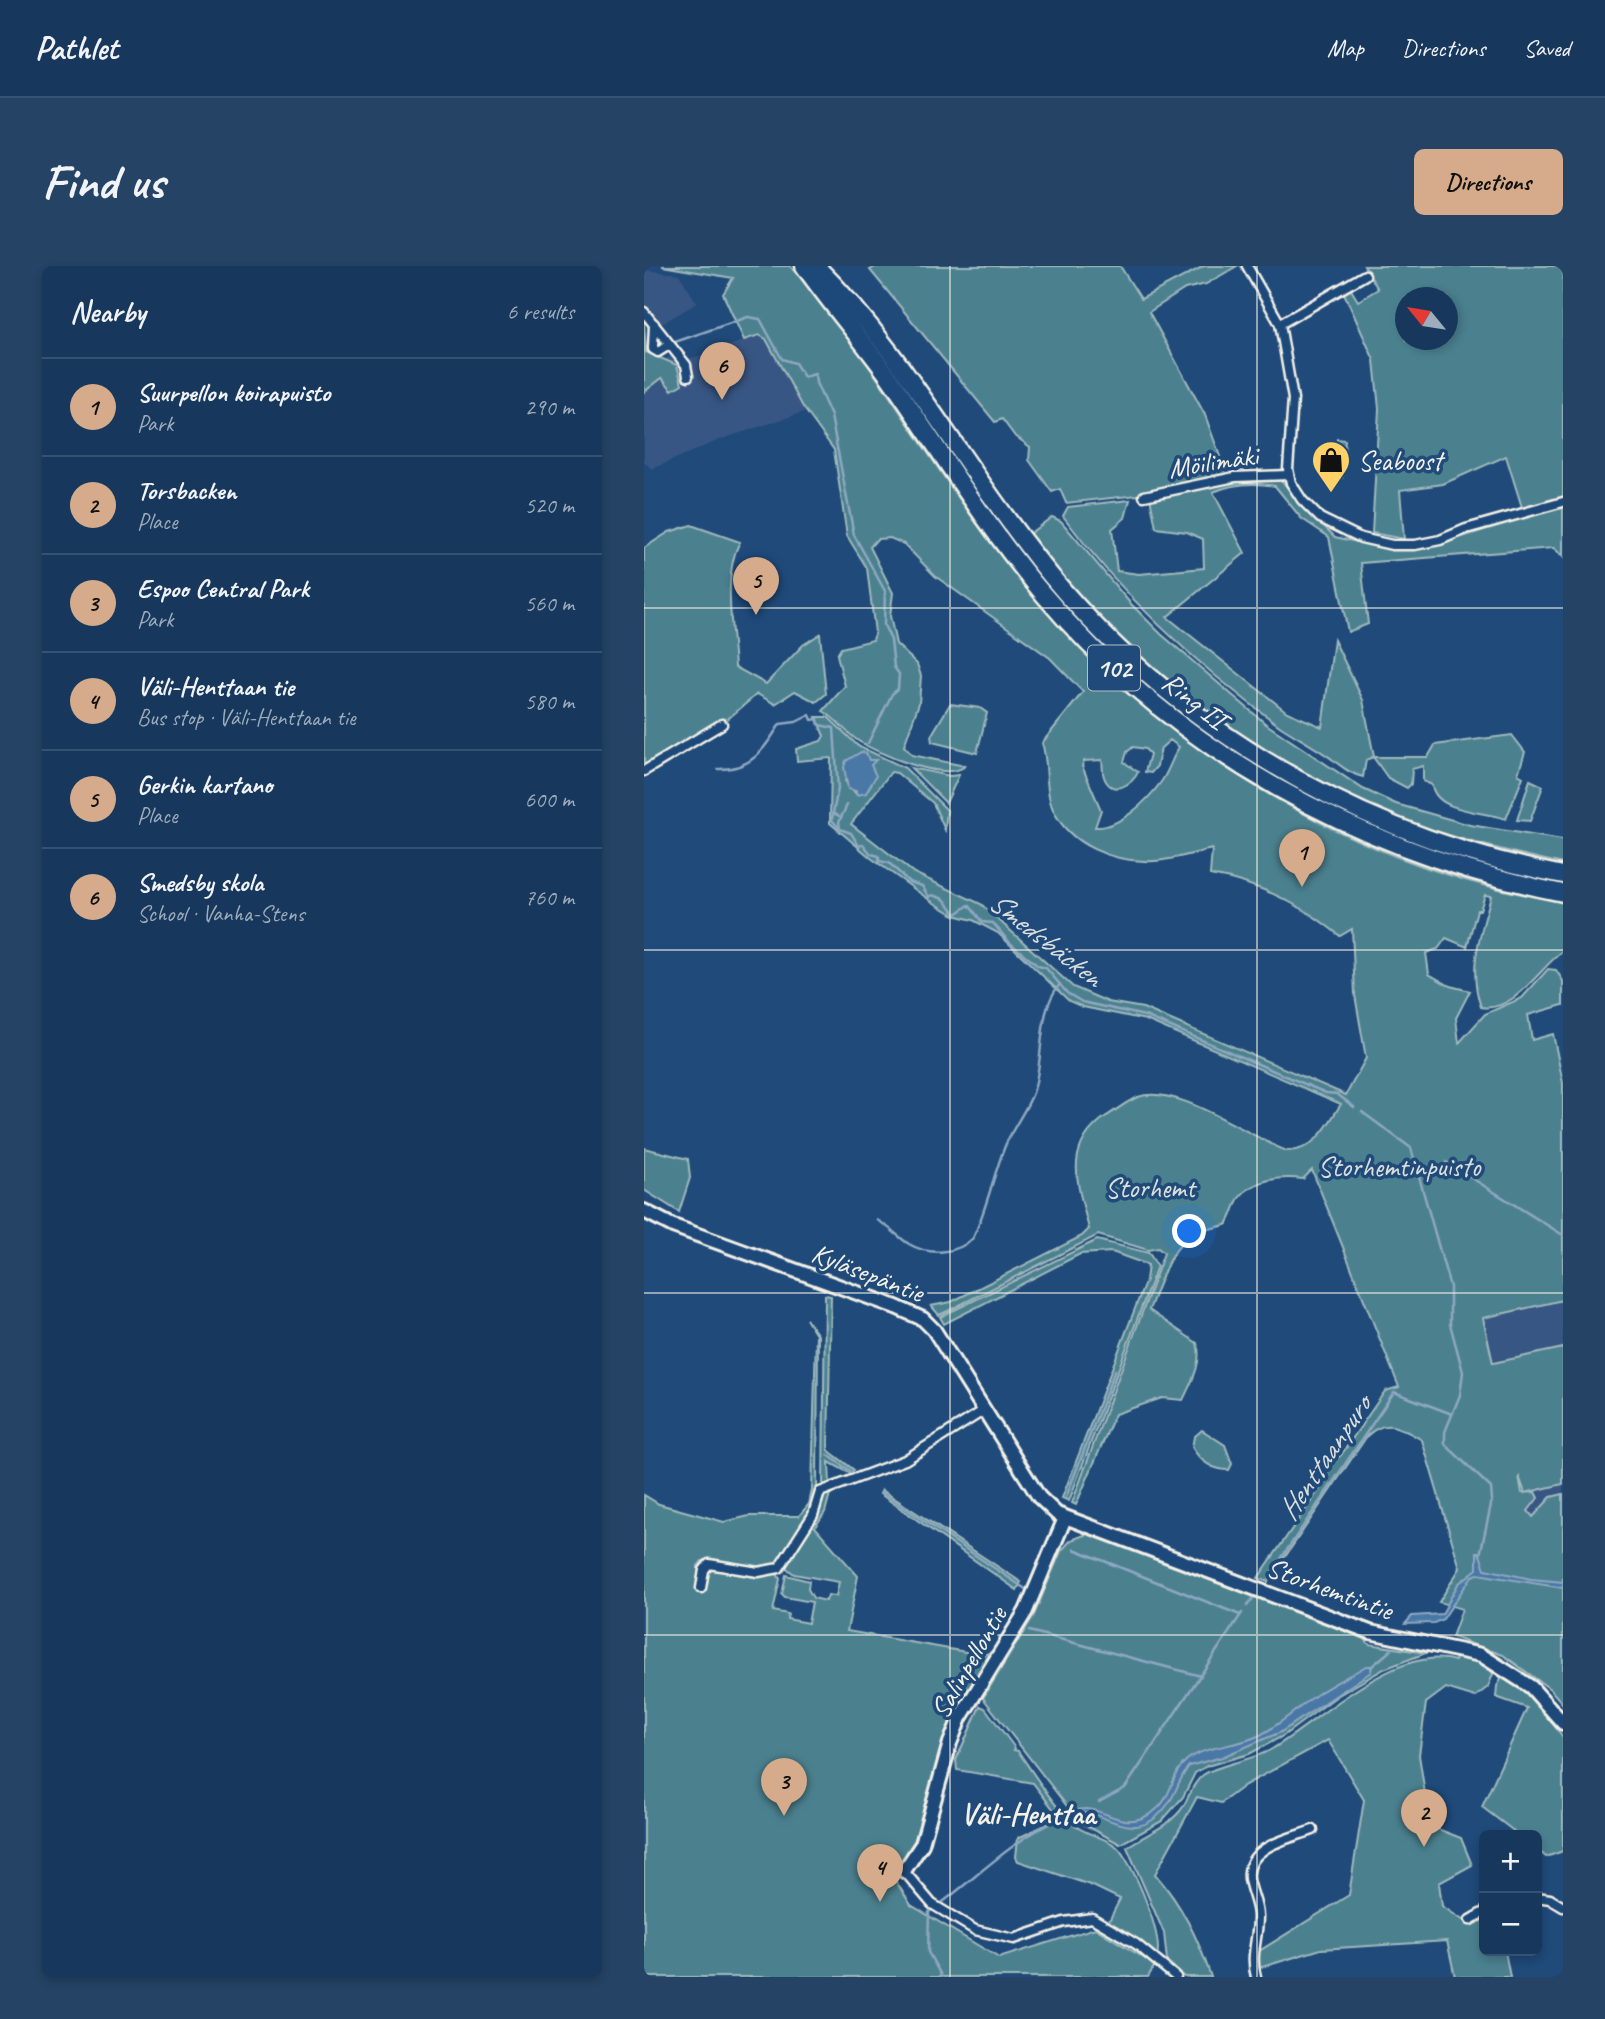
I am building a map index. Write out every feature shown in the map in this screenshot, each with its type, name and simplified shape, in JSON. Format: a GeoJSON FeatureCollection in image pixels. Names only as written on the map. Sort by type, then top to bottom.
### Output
{"type":"FeatureCollection","features":[{"type":"Feature","properties":{"kind":"highway","name":"Ring II"},"geometry":{"type":"LineString","coordinates":[[804,266],[866,345],[974,503],[1045,597],[1099,654],[1176,721],[1257,777],[1359,830],[1478,874],[1563,893]]}},
{"type":"Feature","properties":{"kind":"highway","name":"Ring II"},"geometry":{"type":"LineString","coordinates":[[816,266],[906,371],[990,496],[1067,595],[1112,641],[1187,707],[1274,766],[1367,814],[1461,850],[1563,875]]}},
{"type":"Feature","properties":{"kind":"highway"},"geometry":{"type":"LineString","coordinates":[[830,266],[882,334],[906,371]]}},
{"type":"Feature","properties":{"kind":"main road","name":"Kyläsepäntie"},"geometry":{"type":"LineString","coordinates":[[644,1211],[673,1226],[923,1319],[934,1330],[1040,1496],[1053,1511],[1065,1518]]}},
{"type":"Feature","properties":{"kind":"main road","name":"Storhemtintie"},"geometry":{"type":"LineString","coordinates":[[1065,1518],[1172,1559],[1201,1566],[1370,1632],[1481,1655],[1531,1686],[1563,1723]]}},
{"type":"Feature","properties":{"kind":"main road","name":"Salinpellontie"},"geometry":{"type":"LineString","coordinates":[[904,1871],[922,1844],[954,1731],[1026,1611],[1065,1518]]}},
{"type":"Feature","properties":{"kind":"street"},"geometry":{"type":"LineString","coordinates":[[1247,266],[1280,324],[1294,408],[1288,475],[1302,500],[1330,525],[1361,538],[1392,545],[1427,544],[1563,502]]}},
{"type":"Feature","properties":{"kind":"street"},"geometry":{"type":"LineString","coordinates":[[1280,324],[1365,275]]}},
{"type":"Feature","properties":{"kind":"street"},"geometry":{"type":"LineString","coordinates":[[644,312],[685,365],[688,376]]}},
{"type":"Feature","properties":{"kind":"street"},"geometry":{"type":"LineString","coordinates":[[654,324],[653,349],[658,352],[669,345]]}},
{"type":"Feature","properties":{"kind":"street","name":"Möilimäki"},"geometry":{"type":"LineString","coordinates":[[1144,496],[1235,477],[1288,475]]}},
{"type":"Feature","properties":{"kind":"street"},"geometry":{"type":"LineString","coordinates":[[644,771],[722,724]]}},
{"type":"Feature","properties":{"kind":"street"},"geometry":{"type":"LineString","coordinates":[[701,1588],[704,1570],[709,1564],[758,1572],[779,1568],[813,1515],[820,1492],[905,1460],[986,1409]]}},
{"type":"Feature","properties":{"kind":"street"},"geometry":{"type":"LineString","coordinates":[[1256,1977],[1252,1951],[1258,1917],[1249,1875],[1250,1863],[1262,1850],[1313,1830]]}},
{"type":"Feature","properties":{"kind":"street"},"geometry":{"type":"LineString","coordinates":[[904,1871],[932,1904],[975,1930],[1014,1938],[1064,1922],[1092,1918],[1136,1944],[1176,1977]]}},
{"type":"Feature","properties":{"kind":"street"},"geometry":{"type":"LineString","coordinates":[[1542,1898],[1563,1907]]}},
{"type":"Feature","properties":{"kind":"street"},"geometry":{"type":"LineString","coordinates":[[1470,1920],[1479,1915]]}},
{"type":"Feature","properties":{"kind":"shaded area"},"geometry":{"type":"Polygon","coordinates":[[[644,270],[679,274],[697,303],[660,325],[644,304],[644,270]]]}},
{"type":"Feature","properties":{"kind":"shaded area"},"geometry":{"type":"Polygon","coordinates":[[[759,335],[766,339],[807,411],[719,440],[652,469],[644,462],[644,392],[677,365],[665,359],[679,352],[690,358],[701,356],[759,335]]]}},
{"type":"Feature","properties":{"kind":"shaded area"},"geometry":{"type":"Polygon","coordinates":[[[861,752],[866,753],[869,760],[876,760],[871,765],[876,776],[866,793],[857,795],[856,791],[848,789],[844,767],[846,761],[861,752]]]}},
{"type":"Feature","properties":{"kind":"shaded area"},"geometry":{"type":"Polygon","coordinates":[[[1563,1300],[1563,1541],[1537,1522],[1528,1511],[1483,1318],[1563,1300]]]}},
{"type":"Feature","properties":{"kind":"shaded area"},"geometry":{"type":"Polygon","coordinates":[[[1477,1552],[1485,1569],[1531,1579],[1563,1582],[1563,1588],[1478,1574],[1472,1576],[1443,1619],[1434,1623],[1405,1624],[1412,1616],[1442,1614],[1458,1584],[1477,1569],[1477,1552]]]}},
{"type":"Feature","properties":{"kind":"shaded area"},"geometry":{"type":"Polygon","coordinates":[[[1366,1666],[1372,1666],[1371,1672],[1281,1732],[1222,1757],[1189,1766],[1168,1804],[1160,1814],[1143,1825],[1126,1825],[1075,1811],[1092,1810],[1124,1820],[1142,1818],[1161,1805],[1176,1774],[1187,1760],[1203,1751],[1258,1736],[1319,1693],[1366,1666]]]}},
{"type":"Feature","properties":{"kind":"green space"},"geometry":{"type":"Polygon","coordinates":[[[662,266],[790,266],[847,336],[1001,556],[1055,620],[1115,680],[1180,734],[1249,782],[1323,824],[1400,858],[1480,884],[1563,902],[1563,951],[1526,988],[1505,1003],[1481,1007],[1475,978],[1477,951],[1491,896],[1485,895],[1480,910],[1477,910],[1467,947],[1446,938],[1438,949],[1426,953],[1429,974],[1450,986],[1470,991],[1456,1018],[1459,1043],[1485,1014],[1522,998],[1548,969],[1556,970],[1563,981],[1563,1005],[1528,1015],[1532,1040],[1553,1034],[1563,1083],[1563,1300],[1483,1318],[1493,1363],[1563,1348],[1563,1484],[1526,1493],[1535,1492],[1538,1498],[1528,1511],[1533,1517],[1551,1497],[1563,1494],[1563,1704],[1550,1689],[1503,1655],[1452,1637],[1462,1609],[1439,1602],[1460,1568],[1422,1440],[1400,1428],[1381,1427],[1367,1436],[1268,1582],[1258,1578],[1323,1484],[1328,1466],[1341,1455],[1385,1391],[1399,1387],[1312,1170],[1303,1179],[1268,1180],[1252,1187],[1239,1198],[1227,1224],[1195,1233],[1178,1247],[1166,1267],[1149,1310],[1197,1343],[1198,1358],[1193,1380],[1183,1400],[1162,1398],[1115,1414],[1076,1505],[1072,1503],[1164,1253],[1158,1248],[1148,1250],[1098,1235],[939,1315],[931,1306],[951,1302],[1082,1236],[1089,1229],[1078,1182],[1078,1154],[1092,1129],[1105,1117],[1138,1097],[1154,1095],[1192,1104],[1287,1151],[1297,1150],[1313,1142],[1341,1104],[1146,1020],[1083,1007],[1069,1001],[998,933],[973,920],[954,915],[871,858],[830,823],[831,758],[797,761],[796,749],[821,741],[824,736],[816,717],[828,717],[858,746],[905,768],[947,810],[945,830],[933,803],[897,773],[891,772],[851,824],[914,873],[981,904],[1073,987],[1108,1002],[1143,1008],[1346,1095],[1366,1058],[1355,995],[1352,929],[1340,936],[1310,914],[1263,889],[1210,875],[1212,849],[1169,859],[1139,861],[1094,849],[1069,832],[1052,807],[1042,743],[1083,692],[1050,658],[935,576],[904,544],[890,538],[877,539],[870,547],[893,593],[890,616],[896,644],[917,664],[921,676],[919,703],[904,746],[912,755],[965,766],[956,770],[927,769],[879,752],[857,740],[823,711],[845,686],[837,655],[841,648],[873,640],[875,633],[867,568],[847,536],[834,450],[803,407],[766,339],[759,335],[744,340],[723,294],[733,278],[662,266]],[[1170,740],[1161,748],[1157,766],[1151,773],[1145,772],[1150,754],[1145,749],[1133,747],[1127,752],[1124,762],[1138,772],[1132,781],[1122,787],[1117,788],[1107,783],[1103,775],[1102,760],[1084,761],[1082,766],[1101,810],[1095,827],[1123,818],[1141,805],[1155,789],[1164,778],[1179,747],[1170,740]],[[861,752],[852,759],[845,781],[857,795],[871,772],[869,760],[861,752]]]}},
{"type":"Feature","properties":{"kind":"green space"},"geometry":{"type":"Polygon","coordinates":[[[877,266],[1120,266],[1141,299],[1204,266],[1237,266],[1206,284],[1185,289],[1149,312],[1205,415],[1227,476],[1138,495],[1066,503],[1060,489],[1052,492],[1029,460],[1030,447],[1014,435],[1002,419],[995,422],[870,270],[877,266]]]}},
{"type":"Feature","properties":{"kind":"green space"},"geometry":{"type":"Polygon","coordinates":[[[1364,266],[1563,266],[1563,557],[1554,548],[1361,563],[1368,624],[1348,632],[1329,537],[1301,518],[1275,486],[1236,485],[1213,492],[1245,553],[1167,617],[1287,712],[1322,727],[1334,640],[1363,700],[1374,757],[1428,757],[1435,745],[1512,735],[1525,752],[1518,774],[1523,777],[1506,819],[1463,810],[1442,801],[1435,794],[1432,785],[1423,781],[1423,766],[1412,769],[1411,784],[1407,788],[1388,778],[1373,757],[1366,760],[1363,777],[1346,770],[1281,727],[1221,681],[1164,630],[1111,575],[1063,516],[1068,507],[1130,500],[1125,518],[1112,529],[1117,571],[1139,574],[1204,568],[1203,539],[1187,532],[1156,528],[1150,497],[1239,479],[1282,481],[1335,537],[1380,547],[1406,549],[1440,544],[1525,517],[1506,456],[1443,484],[1400,490],[1404,539],[1372,533],[1379,409],[1374,360],[1344,293],[1350,288],[1358,301],[1378,289],[1364,266]]]}},
{"type":"Feature","properties":{"kind":"green space"},"geometry":{"type":"Polygon","coordinates":[[[644,322],[646,352],[677,365],[682,384],[672,390],[662,378],[644,392],[644,322]]]}},
{"type":"Feature","properties":{"kind":"green space"},"geometry":{"type":"Polygon","coordinates":[[[912,393],[991,509],[1055,592],[1127,667],[1181,713],[1238,753],[1299,789],[1363,821],[1428,847],[1495,867],[1563,882],[1563,886],[1487,867],[1413,843],[1341,813],[1273,777],[1209,736],[1147,688],[1090,636],[1037,577],[971,487],[909,394],[912,393]]]}},
{"type":"Feature","properties":{"kind":"green space"},"geometry":{"type":"Polygon","coordinates":[[[1337,439],[1345,440],[1342,478],[1333,477],[1337,439]]]}},
{"type":"Feature","properties":{"kind":"green space"},"geometry":{"type":"Polygon","coordinates":[[[1052,517],[1061,521],[1130,603],[1161,634],[1266,724],[1363,789],[1396,804],[1470,825],[1563,840],[1563,864],[1451,836],[1368,806],[1323,785],[1237,734],[1158,672],[1072,587],[1029,534],[1052,517]]]}},
{"type":"Feature","properties":{"kind":"green space"},"geometry":{"type":"Polygon","coordinates":[[[691,525],[740,542],[731,570],[730,586],[735,667],[766,684],[803,645],[820,634],[826,694],[816,702],[795,691],[775,704],[757,694],[722,724],[644,771],[644,548],[669,532],[691,525]]]}},
{"type":"Feature","properties":{"kind":"green space"},"geometry":{"type":"Polygon","coordinates":[[[950,704],[980,708],[987,713],[977,753],[932,742],[931,736],[950,704]]]}},
{"type":"Feature","properties":{"kind":"green space"},"geometry":{"type":"Polygon","coordinates":[[[911,768],[950,776],[959,775],[946,803],[911,768]]]}},
{"type":"Feature","properties":{"kind":"green space"},"geometry":{"type":"Polygon","coordinates":[[[1530,780],[1543,786],[1530,821],[1517,820],[1530,780]]]}},
{"type":"Feature","properties":{"kind":"green space"},"geometry":{"type":"Polygon","coordinates":[[[644,1148],[688,1159],[690,1178],[679,1212],[644,1190],[644,1148]]]}},
{"type":"Feature","properties":{"kind":"green space"},"geometry":{"type":"Polygon","coordinates":[[[1097,1240],[1149,1253],[1157,1266],[1069,1501],[1062,1498],[1146,1280],[1148,1265],[1112,1252],[1080,1254],[944,1324],[940,1317],[1097,1240]]]}},
{"type":"Feature","properties":{"kind":"green space"},"geometry":{"type":"Polygon","coordinates":[[[825,1295],[831,1296],[828,1450],[854,1470],[851,1474],[829,1462],[830,1485],[823,1488],[825,1295]]]}},
{"type":"Feature","properties":{"kind":"green space"},"geometry":{"type":"Polygon","coordinates":[[[806,1319],[818,1335],[817,1490],[814,1507],[778,1563],[758,1569],[702,1561],[698,1566],[699,1592],[703,1586],[705,1569],[718,1565],[777,1574],[780,1579],[773,1611],[788,1614],[787,1619],[808,1623],[812,1602],[785,1597],[782,1594],[786,1575],[809,1581],[808,1589],[813,1598],[826,1601],[828,1595],[836,1596],[839,1582],[794,1574],[784,1566],[822,1493],[831,1490],[825,1512],[815,1527],[858,1576],[847,1631],[983,1655],[991,1652],[964,1702],[927,1799],[920,1832],[904,1857],[888,1869],[911,1905],[999,1958],[1095,1928],[1155,1965],[1148,1977],[644,1977],[644,1495],[659,1504],[724,1522],[749,1516],[799,1516],[809,1504],[812,1490],[816,1335],[806,1319]]]}},
{"type":"Feature","properties":{"kind":"green space"},"geometry":{"type":"Polygon","coordinates":[[[1202,1430],[1225,1445],[1232,1464],[1229,1470],[1212,1466],[1195,1452],[1192,1447],[1194,1437],[1202,1430]]]}},
{"type":"Feature","properties":{"kind":"green space"},"geometry":{"type":"Polygon","coordinates":[[[882,1490],[1021,1582],[1017,1590],[880,1494],[882,1490]]]}},
{"type":"Feature","properties":{"kind":"green space"},"geometry":{"type":"Polygon","coordinates":[[[1087,1534],[1098,1535],[1362,1635],[1369,1644],[1426,1653],[1384,1669],[1337,1696],[1283,1736],[1249,1754],[1207,1766],[1195,1773],[1183,1797],[1162,1821],[1120,1844],[1078,1821],[1074,1810],[1070,1810],[983,1698],[1034,1615],[1061,1551],[1071,1540],[1087,1534]]]}},
{"type":"Feature","properties":{"kind":"green space"},"geometry":{"type":"Polygon","coordinates":[[[1458,1652],[1487,1663],[1493,1674],[1488,1687],[1475,1697],[1446,1688],[1426,1703],[1419,1755],[1430,1826],[1461,1838],[1472,1865],[1439,1883],[1442,1906],[1470,1925],[1479,1922],[1479,1956],[1506,1956],[1510,1977],[1455,1977],[1447,1941],[1321,1949],[1259,1968],[1256,1953],[1349,1895],[1364,1800],[1328,1740],[1245,1785],[1221,1803],[1197,1797],[1155,1874],[1188,1922],[1211,1977],[1184,1977],[1167,1961],[1164,1933],[1127,1847],[1174,1817],[1183,1807],[1196,1783],[1209,1771],[1272,1749],[1359,1688],[1408,1663],[1432,1659],[1455,1661],[1458,1652]]]}},
{"type":"Feature","properties":{"kind":"green space"},"geometry":{"type":"Polygon","coordinates":[[[1503,1676],[1509,1676],[1524,1687],[1563,1737],[1563,1851],[1546,1857],[1542,1853],[1542,1830],[1512,1830],[1482,1807],[1527,1708],[1496,1697],[1497,1686],[1503,1676]]]}},
{"type":"Feature","properties":{"kind":"green space"},"geometry":{"type":"Polygon","coordinates":[[[980,1706],[985,1708],[1067,1819],[1116,1846],[1123,1854],[1138,1882],[1151,1916],[1156,1932],[1157,1956],[1108,1923],[1120,1899],[1093,1886],[1018,1861],[1018,1838],[1060,1818],[1033,1783],[957,1770],[956,1760],[980,1706]]]}},
{"type":"Feature","properties":{"kind":"waterway","name":"Smedsbäcken"},"geometry":{"type":"LineString","coordinates":[[675,342],[748,317],[760,319],[782,359],[795,363],[804,377],[815,374],[816,383],[831,416],[854,535],[885,591],[884,625],[891,640],[894,667],[899,674],[898,689],[892,694],[868,743]]}},
{"type":"Feature","properties":{"kind":"waterway"},"geometry":{"type":"LineString","coordinates":[[718,769],[748,762],[762,750],[780,724],[796,722],[810,715],[812,720],[818,719],[819,725],[834,728],[838,789],[833,813],[841,817]]}},
{"type":"Feature","properties":{"kind":"waterway","name":"Smedsbäcken"},"geometry":{"type":"LineString","coordinates":[[847,805],[839,822],[840,829],[851,833],[859,846],[863,844],[871,854],[879,856],[879,861],[889,863],[909,882],[922,886],[929,897],[932,895],[944,899],[956,914],[969,905],[982,922],[993,923],[1010,943],[1038,966],[1046,968],[1067,993],[1082,1002],[1145,1016],[1326,1093],[1337,1094],[1354,1107]]}},
{"type":"Feature","properties":{"kind":"waterway"},"geometry":{"type":"LineString","coordinates":[[833,813],[832,820],[839,828]]}},
{"type":"Feature","properties":{"kind":"waterway"},"geometry":{"type":"LineString","coordinates":[[877,1220],[909,1244],[934,1252],[951,1250],[973,1238],[1005,1146],[1033,1093],[1047,1008],[1060,984]]}},
{"type":"Feature","properties":{"kind":"waterway","name":"Smedsbäcken"},"geometry":{"type":"LineString","coordinates":[[1362,1112],[1411,1148],[1450,1287],[1450,1324],[1463,1372],[1460,1395],[1445,1432],[1445,1444],[1491,1488],[1492,1500],[1480,1555]]}},
{"type":"Feature","properties":{"kind":"waterway"},"geometry":{"type":"LineString","coordinates":[[1446,1162],[1563,1235]]}},
{"type":"Feature","properties":{"kind":"waterway"},"geometry":{"type":"LineString","coordinates":[[1066,1497],[1115,1370]]}},
{"type":"Feature","properties":{"kind":"waterway","name":"Henttaanpuro"},"geometry":{"type":"LineString","coordinates":[[1272,1572],[1394,1392],[1452,1414]]}},
{"type":"Feature","properties":{"kind":"waterway"},"geometry":{"type":"LineString","coordinates":[[828,1455],[853,1473]]}},
{"type":"Feature","properties":{"kind":"waterway"},"geometry":{"type":"LineString","coordinates":[[881,1492],[1027,1590],[1047,1546]]}},
{"type":"Feature","properties":{"kind":"waterway"},"geometry":{"type":"LineString","coordinates":[[1074,1549],[1240,1615]]}},
{"type":"Feature","properties":{"kind":"waterway","name":"Henttaanpuro"},"geometry":{"type":"LineString","coordinates":[[1247,1606],[1254,1597]]}},
{"type":"Feature","properties":{"kind":"waterway","name":"Henttaanpuro"},"geometry":{"type":"LineString","coordinates":[[1099,1802],[1125,1788],[1242,1613]]}},
{"type":"Feature","properties":{"kind":"waterway"},"geometry":{"type":"LineString","coordinates":[[1029,1631],[1201,1676]]}},
{"type":"Feature","properties":{"kind":"waterway"},"geometry":{"type":"LineString","coordinates":[[1371,1667],[1391,1650]]}},
{"type":"Feature","properties":{"kind":"waterway","name":"Henttaanpuro"},"geometry":{"type":"LineString","coordinates":[[942,1977],[928,1952],[929,1912],[1037,1830],[1077,1812]]}},
{"type":"Feature","properties":{"kind":"place","name":"Smedsby skola"},"geometry":{"type":"Point","coordinates":[722,400]}},
{"type":"Feature","properties":{"kind":"place","name":"Seaboost"},"geometry":{"type":"Point","coordinates":[1331,494]}},
{"type":"Feature","properties":{"kind":"place","name":"Gerkin kartano"},"geometry":{"type":"Point","coordinates":[756,615]}},
{"type":"Feature","properties":{"kind":"place","name":"Suurpellon koirapuisto"},"geometry":{"type":"Point","coordinates":[1302,887]}},
{"type":"Feature","properties":{"kind":"place","name":"Espoo Central Park"},"geometry":{"type":"Point","coordinates":[784,1816]}},
{"type":"Feature","properties":{"kind":"place","name":"Torsbacken"},"geometry":{"type":"Point","coordinates":[1424,1847]}},
{"type":"Feature","properties":{"kind":"place","name":"Väli-Henttaan tie"},"geometry":{"type":"Point","coordinates":[880,1902]}},
{"type":"Feature","properties":{"kind":"district","name":"Väli-Henttaa"},"geometry":{"type":"Point","coordinates":[1028,1814]}},
{"type":"Feature","properties":{"kind":"park label","name":"Storhemtinpuisto"},"geometry":{"type":"Point","coordinates":[1399,1166]}},
{"type":"Feature","properties":{"kind":"park label","name":"Storhemt"},"geometry":{"type":"Point","coordinates":[1150,1187]}}]}
